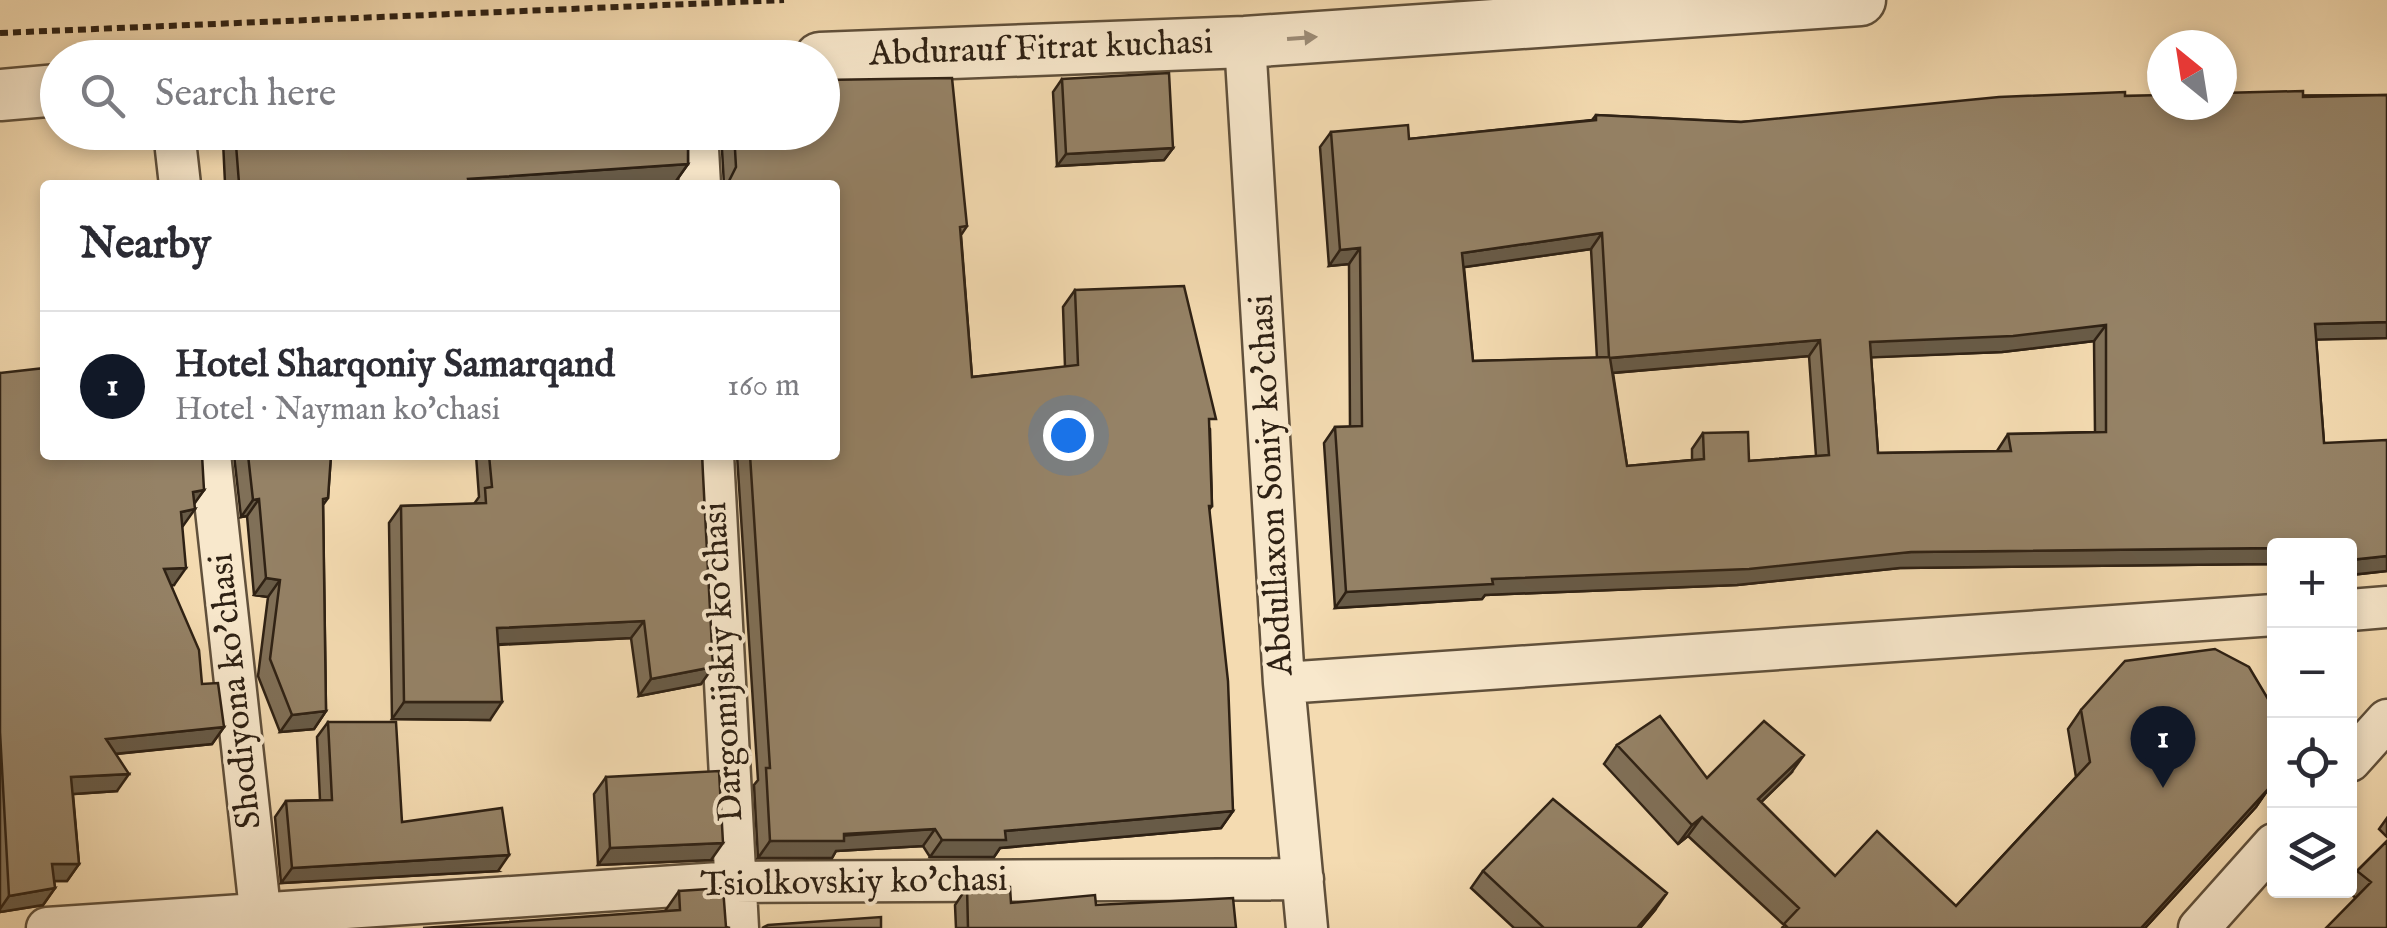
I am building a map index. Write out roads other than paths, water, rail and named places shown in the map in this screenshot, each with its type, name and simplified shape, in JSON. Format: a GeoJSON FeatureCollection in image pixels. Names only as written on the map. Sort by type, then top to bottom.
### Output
{"type":"FeatureCollection","features":[{"type":"Feature","properties":{"kind":"street","name":"Abdurauf Fitrat kuchasi"},"geometry":{"type":"LineString","coordinates":[[840,57],[1245,42],[1860,0]]}},
{"type":"Feature","properties":{"kind":"street","name":"Abdullaxon Soniy ko'chasi"},"geometry":{"type":"LineString","coordinates":[[1245,42],[1284,684],[1306,928]]}},
{"type":"Feature","properties":{"kind":"street"},"geometry":{"type":"LineString","coordinates":[[0,95],[40,92]]}},
{"type":"Feature","properties":{"kind":"street"},"geometry":{"type":"LineString","coordinates":[[176,150],[179,180]]}},
{"type":"Feature","properties":{"kind":"street"},"geometry":{"type":"LineString","coordinates":[[698,150],[700,180]]}},
{"type":"Feature","properties":{"kind":"street","name":"Shodiyona ko'chasi"},"geometry":{"type":"LineString","coordinates":[[211,460],[261,921]]}},
{"type":"Feature","properties":{"kind":"street","name":"Dargomijskiy ko'chasi"},"geometry":{"type":"LineString","coordinates":[[713,460],[738,928]]}},
{"type":"Feature","properties":{"kind":"street"},"geometry":{"type":"LineString","coordinates":[[2357,609],[2387,607]]}},
{"type":"Feature","properties":{"kind":"street"},"geometry":{"type":"LineString","coordinates":[[1284,684],[2267,615]]}},
{"type":"Feature","properties":{"kind":"street"},"geometry":{"type":"LineString","coordinates":[[2357,753],[2387,720]]}},
{"type":"Feature","properties":{"kind":"street"},"geometry":{"type":"LineString","coordinates":[[2198,928],[2267,852]]}},
{"type":"Feature","properties":{"kind":"street","name":"Tsiolkovskiy ko'chasi"},"geometry":{"type":"LineString","coordinates":[[47,928],[261,921],[734,882],[1303,879]]}},
{"type":"Feature","properties":{"kind":"place","name":"Hotel Sharqoniy Samarqand"},"geometry":{"type":"Point","coordinates":[2163,788]}}]}
